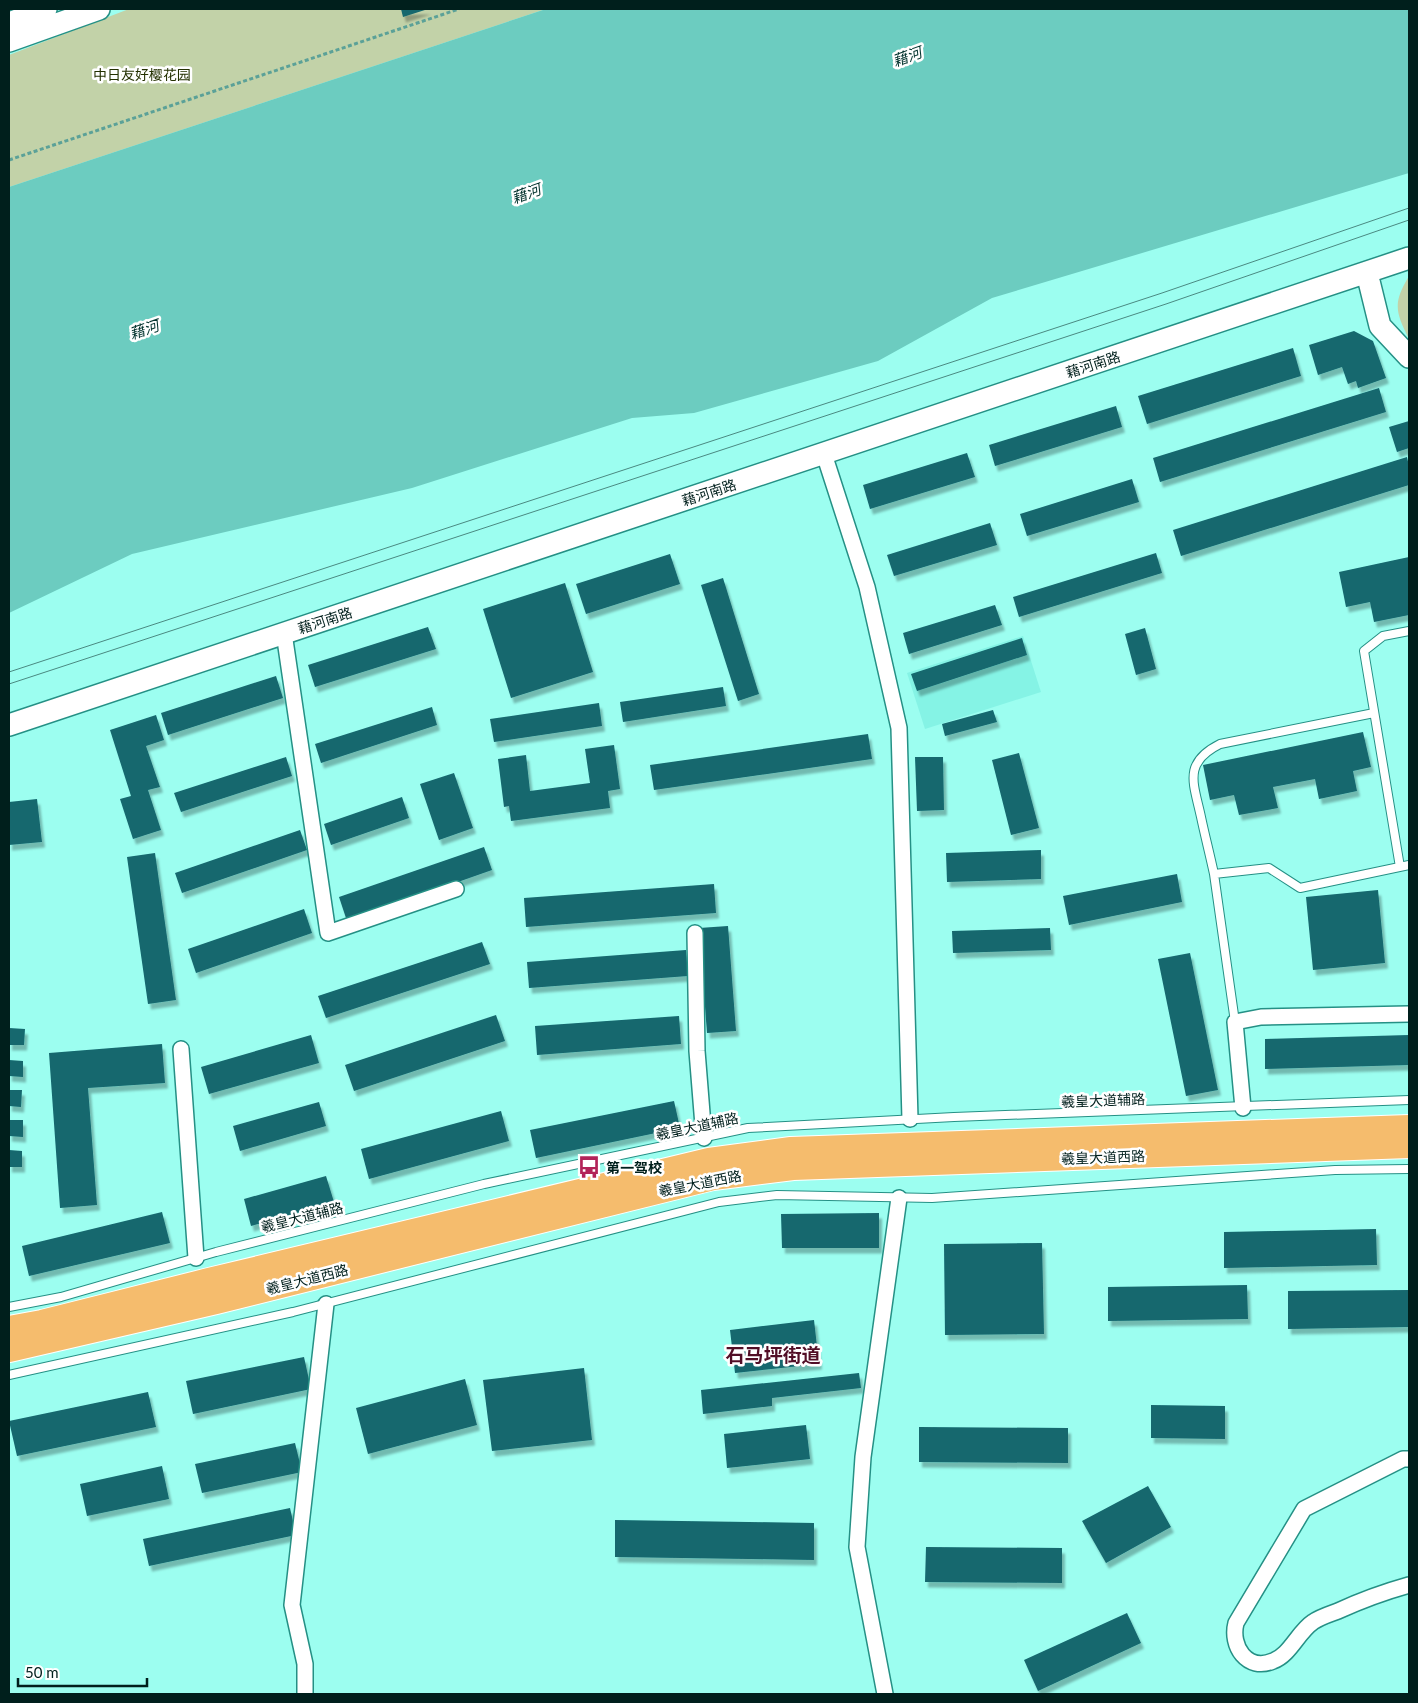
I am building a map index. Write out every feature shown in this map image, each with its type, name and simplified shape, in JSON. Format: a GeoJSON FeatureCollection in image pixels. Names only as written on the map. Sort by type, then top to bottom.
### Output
{"type":"FeatureCollection","features":[{"type":"Feature","properties":{"kind":"main road"},"geometry":{"type":"LineString","coordinates":[[9,23],[46,9]]}},
{"type":"Feature","properties":{"kind":"main road"},"geometry":{"type":"LineString","coordinates":[[9,41],[99,9]]}},
{"type":"Feature","properties":{"kind":"main road","name":"藉河南路"},"geometry":{"type":"LineString","coordinates":[[9,725],[1409,258]]}},
{"type":"Feature","properties":{"kind":"main road"},"geometry":{"type":"LineString","coordinates":[[1368,273],[1380,326],[1409,357]]}},
{"type":"Feature","properties":{"kind":"main road","name":"羲皇大道西路"},"geometry":{"type":"LineString","coordinates":[[9,1328],[42,1322],[709,1160],[791,1149],[1409,1127]]}},
{"type":"Feature","properties":{"kind":"main road","name":"羲皇大道西路"},"geometry":{"type":"LineString","coordinates":[[9,1350],[216,1302],[713,1178],[793,1168],[1409,1146]]}},
{"type":"Feature","properties":{"kind":"street"},"geometry":{"type":"LineString","coordinates":[[824,454],[867,587],[899,728],[910,1119]]}},
{"type":"Feature","properties":{"kind":"street"},"geometry":{"type":"LineString","coordinates":[[284,633],[328,933],[456,889]]}},
{"type":"Feature","properties":{"kind":"street"},"geometry":{"type":"LineString","coordinates":[[695,934],[697,1051],[704,1138]]}},
{"type":"Feature","properties":{"kind":"street"},"geometry":{"type":"LineString","coordinates":[[1243,1108],[1235,1022],[1261,1017],[1409,1014]]}},
{"type":"Feature","properties":{"kind":"street"},"geometry":{"type":"LineString","coordinates":[[180,1049],[196,1258]]}},
{"type":"Feature","properties":{"kind":"street"},"geometry":{"type":"LineString","coordinates":[[884,1692],[857,1547],[863,1458],[899,1198]]}},
{"type":"Feature","properties":{"kind":"street"},"geometry":{"type":"LineString","coordinates":[[305,1694],[305,1664],[292,1606],[326,1304]]}},
{"type":"Feature","properties":{"kind":"street"},"geometry":{"type":"LineString","coordinates":[[1409,1459],[1403,1459],[1304,1509],[1236,1623],[1234,1642],[1238,1651],[1246,1658],[1264,1664],[1274,1661],[1313,1622],[1379,1593],[1409,1586]]}},
{"type":"Feature","properties":{"kind":"lane"},"geometry":{"type":"LineString","coordinates":[[1400,867],[1364,651],[1383,636],[1409,631]]}},
{"type":"Feature","properties":{"kind":"lane"},"geometry":{"type":"LineString","coordinates":[[1235,1022],[1214,874],[1193,789],[1195,770],[1205,754],[1220,744],[1374,713]]}},
{"type":"Feature","properties":{"kind":"lane"},"geometry":{"type":"LineString","coordinates":[[1214,874],[1269,868],[1300,888],[1409,865]]}},
{"type":"Feature","properties":{"kind":"lane","name":"羲皇大道辅路"},"geometry":{"type":"LineString","coordinates":[[9,1307],[61,1297],[196,1258],[484,1184],[748,1128],[910,1119],[1243,1108],[1409,1100]]}},
{"type":"Feature","properties":{"kind":"lane"},"geometry":{"type":"LineString","coordinates":[[9,1375],[326,1304],[719,1202],[777,1195],[932,1198],[1335,1170],[1409,1169]]}},
{"type":"Feature","properties":{"kind":"path"},"geometry":{"type":"LineString","coordinates":[[9,160],[459,9]]}},
{"type":"Feature","properties":{"kind":"shaded area"},"geometry":{"type":"Polygon","coordinates":[[[1023,636],[1041,692],[925,729],[907,673],[1023,636]]]}},
{"type":"Feature","properties":{"kind":"green space","name":"中日友好樱花园"},"geometry":{"type":"Polygon","coordinates":[[[129,9],[546,9],[9,187],[9,55],[129,9]]]}},
{"type":"Feature","properties":{"kind":"green space"},"geometry":{"type":"Polygon","coordinates":[[[1409,276],[1409,339],[1399,314],[1398,300],[1409,276]]]}},
{"type":"Feature","properties":{"kind":"water","name":"藉河"},"geometry":{"type":"Polygon","coordinates":[[[546,9],[1409,9],[1409,173],[992,298],[878,361],[694,413],[632,418],[412,488],[132,554],[9,613],[9,187],[546,9]]]}},
{"type":"Feature","properties":{"kind":"building"},"geometry":{"type":"Polygon","coordinates":[[[401,9],[428,9],[403,17],[401,9]]]}},
{"type":"Feature","properties":{"kind":"building"},"geometry":{"type":"Polygon","coordinates":[[[1354,331],[1373,341],[1386,378],[1358,388],[1356,381],[1348,384],[1342,367],[1318,375],[1309,345],[1354,331]]]}},
{"type":"Feature","properties":{"kind":"building"},"geometry":{"type":"Polygon","coordinates":[[[1293,348],[1301,376],[1147,424],[1138,396],[1293,348]]]}},
{"type":"Feature","properties":{"kind":"building"},"geometry":{"type":"Polygon","coordinates":[[[1379,388],[1386,412],[1160,482],[1153,458],[1379,388]]]}},
{"type":"Feature","properties":{"kind":"building"},"geometry":{"type":"Polygon","coordinates":[[[1116,406],[1122,427],[995,466],[989,445],[1116,406]]]}},
{"type":"Feature","properties":{"kind":"building"},"geometry":{"type":"Polygon","coordinates":[[[1409,421],[1409,448],[1397,452],[1389,427],[1409,421]]]}},
{"type":"Feature","properties":{"kind":"building"},"geometry":{"type":"Polygon","coordinates":[[[967,453],[975,477],[870,509],[863,485],[967,453]]]}},
{"type":"Feature","properties":{"kind":"building"},"geometry":{"type":"Polygon","coordinates":[[[1407,457],[1409,485],[1181,556],[1173,530],[1407,457]]]}},
{"type":"Feature","properties":{"kind":"building"},"geometry":{"type":"Polygon","coordinates":[[[1132,479],[1139,502],[1027,536],[1020,514],[1132,479]]]}},
{"type":"Feature","properties":{"kind":"building"},"geometry":{"type":"Polygon","coordinates":[[[990,523],[997,545],[894,576],[887,555],[990,523]]]}},
{"type":"Feature","properties":{"kind":"building"},"geometry":{"type":"Polygon","coordinates":[[[1156,553],[1162,573],[1019,617],[1013,597],[1156,553]]]}},
{"type":"Feature","properties":{"kind":"building"},"geometry":{"type":"Polygon","coordinates":[[[670,554],[680,584],[586,614],[576,584],[670,554]]]}},
{"type":"Feature","properties":{"kind":"building"},"geometry":{"type":"Polygon","coordinates":[[[1409,557],[1409,615],[1374,622],[1370,602],[1346,607],[1339,572],[1409,557]]]}},
{"type":"Feature","properties":{"kind":"building"},"geometry":{"type":"Polygon","coordinates":[[[723,578],[759,694],[738,701],[701,585],[723,578]]]}},
{"type":"Feature","properties":{"kind":"building"},"geometry":{"type":"Polygon","coordinates":[[[565,583],[593,672],[511,698],[483,609],[565,583]]]}},
{"type":"Feature","properties":{"kind":"building"},"geometry":{"type":"Polygon","coordinates":[[[995,605],[1002,625],[909,654],[903,633],[995,605]]]}},
{"type":"Feature","properties":{"kind":"building"},"geometry":{"type":"Polygon","coordinates":[[[428,627],[436,649],[315,687],[308,665],[428,627]]]}},
{"type":"Feature","properties":{"kind":"building"},"geometry":{"type":"Polygon","coordinates":[[[1145,628],[1156,669],[1136,675],[1125,634],[1145,628]]]}},
{"type":"Feature","properties":{"kind":"building"},"geometry":{"type":"Polygon","coordinates":[[[1022,638],[1027,655],[917,691],[911,674],[1022,638]]]}},
{"type":"Feature","properties":{"kind":"building"},"geometry":{"type":"Polygon","coordinates":[[[276,676],[283,698],[168,735],[161,713],[276,676]]]}},
{"type":"Feature","properties":{"kind":"building"},"geometry":{"type":"Polygon","coordinates":[[[723,687],[726,706],[623,722],[620,702],[723,687]]]}},
{"type":"Feature","properties":{"kind":"building"},"geometry":{"type":"Polygon","coordinates":[[[599,703],[602,726],[494,742],[490,719],[599,703]]]}},
{"type":"Feature","properties":{"kind":"building"},"geometry":{"type":"Polygon","coordinates":[[[432,707],[437,725],[321,763],[315,744],[432,707]]]}},
{"type":"Feature","properties":{"kind":"building"},"geometry":{"type":"Polygon","coordinates":[[[993,710],[997,722],[945,736],[942,724],[993,710]]]}},
{"type":"Feature","properties":{"kind":"building"},"geometry":{"type":"Polygon","coordinates":[[[156,715],[164,740],[146,746],[160,787],[148,790],[161,830],[133,839],[120,799],[131,796],[110,730],[156,715]]]}},
{"type":"Feature","properties":{"kind":"building"},"geometry":{"type":"Polygon","coordinates":[[[1363,732],[1371,767],[1353,771],[1357,791],[1319,799],[1315,779],[1273,787],[1278,808],[1239,815],[1234,795],[1210,800],[1203,765],[1363,732]]]}},
{"type":"Feature","properties":{"kind":"building"},"geometry":{"type":"Polygon","coordinates":[[[868,734],[872,759],[654,790],[650,765],[868,734]]]}},
{"type":"Feature","properties":{"kind":"building"},"geometry":{"type":"Polygon","coordinates":[[[614,745],[620,789],[608,791],[610,808],[511,821],[509,806],[504,807],[498,759],[526,755],[530,791],[590,783],[585,749],[614,745]]]}},
{"type":"Feature","properties":{"kind":"building"},"geometry":{"type":"Polygon","coordinates":[[[1019,753],[1039,828],[1011,835],[992,760],[1019,753]]]}},
{"type":"Feature","properties":{"kind":"building"},"geometry":{"type":"Polygon","coordinates":[[[286,757],[292,776],[181,812],[174,793],[286,757]]]}},
{"type":"Feature","properties":{"kind":"building"},"geometry":{"type":"Polygon","coordinates":[[[915,757],[943,757],[944,810],[917,811],[915,757]]]}},
{"type":"Feature","properties":{"kind":"building"},"geometry":{"type":"Polygon","coordinates":[[[454,773],[473,828],[439,840],[420,784],[454,773]]]}},
{"type":"Feature","properties":{"kind":"building"},"geometry":{"type":"Polygon","coordinates":[[[402,797],[409,818],[331,845],[324,824],[402,797]]]}},
{"type":"Feature","properties":{"kind":"building"},"geometry":{"type":"Polygon","coordinates":[[[37,799],[42,842],[9,845],[9,802],[37,799]]]}},
{"type":"Feature","properties":{"kind":"building"},"geometry":{"type":"Polygon","coordinates":[[[300,830],[307,850],[182,893],[175,873],[300,830]]]}},
{"type":"Feature","properties":{"kind":"building"},"geometry":{"type":"Polygon","coordinates":[[[484,847],[492,870],[347,921],[339,897],[484,847]]]}},
{"type":"Feature","properties":{"kind":"building"},"geometry":{"type":"Polygon","coordinates":[[[1041,850],[1041,879],[947,882],[946,853],[1041,850]]]}},
{"type":"Feature","properties":{"kind":"building"},"geometry":{"type":"Polygon","coordinates":[[[155,853],[176,1000],[148,1004],[127,857],[155,853]]]}},
{"type":"Feature","properties":{"kind":"building"},"geometry":{"type":"Polygon","coordinates":[[[1177,874],[1182,902],[1069,925],[1063,896],[1177,874]]]}},
{"type":"Feature","properties":{"kind":"building"},"geometry":{"type":"Polygon","coordinates":[[[714,884],[716,913],[526,927],[524,898],[714,884]]]}},
{"type":"Feature","properties":{"kind":"building"},"geometry":{"type":"Polygon","coordinates":[[[1378,890],[1385,963],[1313,970],[1306,897],[1378,890]]]}},
{"type":"Feature","properties":{"kind":"building"},"geometry":{"type":"Polygon","coordinates":[[[304,909],[312,933],[196,973],[188,949],[304,909]]]}},
{"type":"Feature","properties":{"kind":"building"},"geometry":{"type":"Polygon","coordinates":[[[728,926],[736,1031],[707,1033],[699,928],[728,926]]]}},
{"type":"Feature","properties":{"kind":"building"},"geometry":{"type":"Polygon","coordinates":[[[1050,928],[1051,950],[953,953],[952,931],[1050,928]]]}},
{"type":"Feature","properties":{"kind":"building"},"geometry":{"type":"Polygon","coordinates":[[[482,942],[490,964],[326,1018],[318,996],[482,942]]]}},
{"type":"Feature","properties":{"kind":"building"},"geometry":{"type":"Polygon","coordinates":[[[686,950],[688,976],[529,988],[527,962],[686,950]]]}},
{"type":"Feature","properties":{"kind":"building"},"geometry":{"type":"Polygon","coordinates":[[[1190,953],[1218,1090],[1186,1096],[1158,959],[1190,953]]]}},
{"type":"Feature","properties":{"kind":"building"},"geometry":{"type":"Polygon","coordinates":[[[496,1015],[505,1041],[354,1091],[345,1065],[496,1015]]]}},
{"type":"Feature","properties":{"kind":"building"},"geometry":{"type":"Polygon","coordinates":[[[679,1016],[681,1044],[537,1055],[535,1026],[679,1016]]]}},
{"type":"Feature","properties":{"kind":"building"},"geometry":{"type":"Polygon","coordinates":[[[9,1028],[25,1029],[24,1045],[9,1045],[9,1028]]]}},
{"type":"Feature","properties":{"kind":"building"},"geometry":{"type":"Polygon","coordinates":[[[311,1035],[319,1063],[209,1094],[201,1067],[311,1035]]]}},
{"type":"Feature","properties":{"kind":"building"},"geometry":{"type":"Polygon","coordinates":[[[1409,1035],[1409,1065],[1265,1069],[1265,1039],[1409,1035]]]}},
{"type":"Feature","properties":{"kind":"building"},"geometry":{"type":"Polygon","coordinates":[[[162,1044],[165,1083],[88,1088],[97,1205],[60,1208],[49,1053],[162,1044]]]}},
{"type":"Feature","properties":{"kind":"building"},"geometry":{"type":"Polygon","coordinates":[[[9,1060],[23,1061],[23,1077],[9,1076],[9,1060]]]}},
{"type":"Feature","properties":{"kind":"building"},"geometry":{"type":"Polygon","coordinates":[[[9,1090],[22,1090],[21,1107],[9,1106],[9,1090]]]}},
{"type":"Feature","properties":{"kind":"building"},"geometry":{"type":"Polygon","coordinates":[[[674,1101],[680,1128],[536,1158],[530,1130],[674,1101]]]}},
{"type":"Feature","properties":{"kind":"building"},"geometry":{"type":"Polygon","coordinates":[[[319,1102],[326,1126],[240,1151],[233,1126],[319,1102]]]}},
{"type":"Feature","properties":{"kind":"building"},"geometry":{"type":"Polygon","coordinates":[[[501,1111],[509,1141],[369,1179],[361,1149],[501,1111]]]}},
{"type":"Feature","properties":{"kind":"building"},"geometry":{"type":"Polygon","coordinates":[[[9,1120],[23,1120],[23,1137],[9,1136],[9,1120]]]}},
{"type":"Feature","properties":{"kind":"building"},"geometry":{"type":"Polygon","coordinates":[[[9,1150],[22,1151],[22,1167],[9,1167],[9,1150]]]}},
{"type":"Feature","properties":{"kind":"building"},"geometry":{"type":"Polygon","coordinates":[[[326,1176],[334,1202],[251,1226],[244,1199],[326,1176]]]}},
{"type":"Feature","properties":{"kind":"building"},"geometry":{"type":"Polygon","coordinates":[[[162,1212],[170,1243],[29,1276],[22,1246],[162,1212]]]}},
{"type":"Feature","properties":{"kind":"building"},"geometry":{"type":"Polygon","coordinates":[[[879,1213],[879,1248],[782,1248],[781,1214],[879,1213]]]}},
{"type":"Feature","properties":{"kind":"building"},"geometry":{"type":"Polygon","coordinates":[[[1376,1229],[1377,1265],[1224,1268],[1224,1232],[1376,1229]]]}},
{"type":"Feature","properties":{"kind":"building"},"geometry":{"type":"Polygon","coordinates":[[[1042,1243],[1044,1334],[945,1335],[944,1244],[1042,1243]]]}},
{"type":"Feature","properties":{"kind":"building"},"geometry":{"type":"Polygon","coordinates":[[[1247,1285],[1248,1319],[1108,1321],[1108,1287],[1247,1285]]]}},
{"type":"Feature","properties":{"kind":"building"},"geometry":{"type":"Polygon","coordinates":[[[1409,1290],[1409,1327],[1288,1329],[1288,1291],[1409,1290]]]}},
{"type":"Feature","properties":{"kind":"building"},"geometry":{"type":"Polygon","coordinates":[[[814,1320],[819,1364],[735,1373],[730,1330],[814,1320]]]}},
{"type":"Feature","properties":{"kind":"building"},"geometry":{"type":"Polygon","coordinates":[[[304,1357],[311,1389],[193,1414],[186,1381],[304,1357]]]}},
{"type":"Feature","properties":{"kind":"building"},"geometry":{"type":"Polygon","coordinates":[[[584,1368],[592,1440],[492,1451],[483,1380],[584,1368]]]}},
{"type":"Feature","properties":{"kind":"building"},"geometry":{"type":"Polygon","coordinates":[[[859,1373],[861,1388],[772,1398],[772,1406],[703,1414],[701,1390],[859,1373]]]}},
{"type":"Feature","properties":{"kind":"building"},"geometry":{"type":"Polygon","coordinates":[[[465,1379],[477,1425],[368,1454],[356,1408],[465,1379]]]}},
{"type":"Feature","properties":{"kind":"building"},"geometry":{"type":"Polygon","coordinates":[[[148,1392],[156,1427],[17,1456],[9,1421],[148,1392]]]}},
{"type":"Feature","properties":{"kind":"building"},"geometry":{"type":"Polygon","coordinates":[[[1151,1405],[1225,1406],[1225,1439],[1151,1438],[1151,1405]]]}},
{"type":"Feature","properties":{"kind":"building"},"geometry":{"type":"Polygon","coordinates":[[[806,1425],[810,1459],[727,1468],[724,1434],[806,1425]]]}},
{"type":"Feature","properties":{"kind":"building"},"geometry":{"type":"Polygon","coordinates":[[[919,1427],[1068,1428],[1068,1463],[919,1462],[919,1427]]]}},
{"type":"Feature","properties":{"kind":"building"},"geometry":{"type":"Polygon","coordinates":[[[295,1443],[302,1472],[202,1493],[195,1464],[295,1443]]]}},
{"type":"Feature","properties":{"kind":"building"},"geometry":{"type":"Polygon","coordinates":[[[162,1466],[169,1499],[87,1516],[80,1484],[162,1466]]]}},
{"type":"Feature","properties":{"kind":"building"},"geometry":{"type":"Polygon","coordinates":[[[1148,1486],[1171,1527],[1106,1563],[1082,1521],[1148,1486]]]}},
{"type":"Feature","properties":{"kind":"building"},"geometry":{"type":"Polygon","coordinates":[[[290,1508],[296,1535],[149,1566],[143,1539],[290,1508]]]}},
{"type":"Feature","properties":{"kind":"building"},"geometry":{"type":"Polygon","coordinates":[[[615,1520],[814,1523],[814,1560],[615,1557],[615,1520]]]}},
{"type":"Feature","properties":{"kind":"building"},"geometry":{"type":"Polygon","coordinates":[[[926,1547],[1062,1548],[1062,1583],[925,1582],[926,1547]]]}},
{"type":"Feature","properties":{"kind":"building"},"geometry":{"type":"Polygon","coordinates":[[[1127,1613],[1141,1643],[1038,1691],[1024,1660],[1127,1613]]]}},
{"type":"Feature","properties":{"kind":"tram line"},"geometry":{"type":"LineString","coordinates":[[9,672],[1162,293],[1409,208]]}},
{"type":"Feature","properties":{"kind":"tram line"},"geometry":{"type":"LineString","coordinates":[[9,684],[1166,304],[1409,220]]}},
{"type":"Feature","properties":{"kind":"place","name":"第一驾校"},"geometry":{"type":"Point","coordinates":[589,1167]}},
{"type":"Feature","properties":{"kind":"district","name":"石马坪街道"},"geometry":{"type":"Point","coordinates":[773,1354]}}]}
